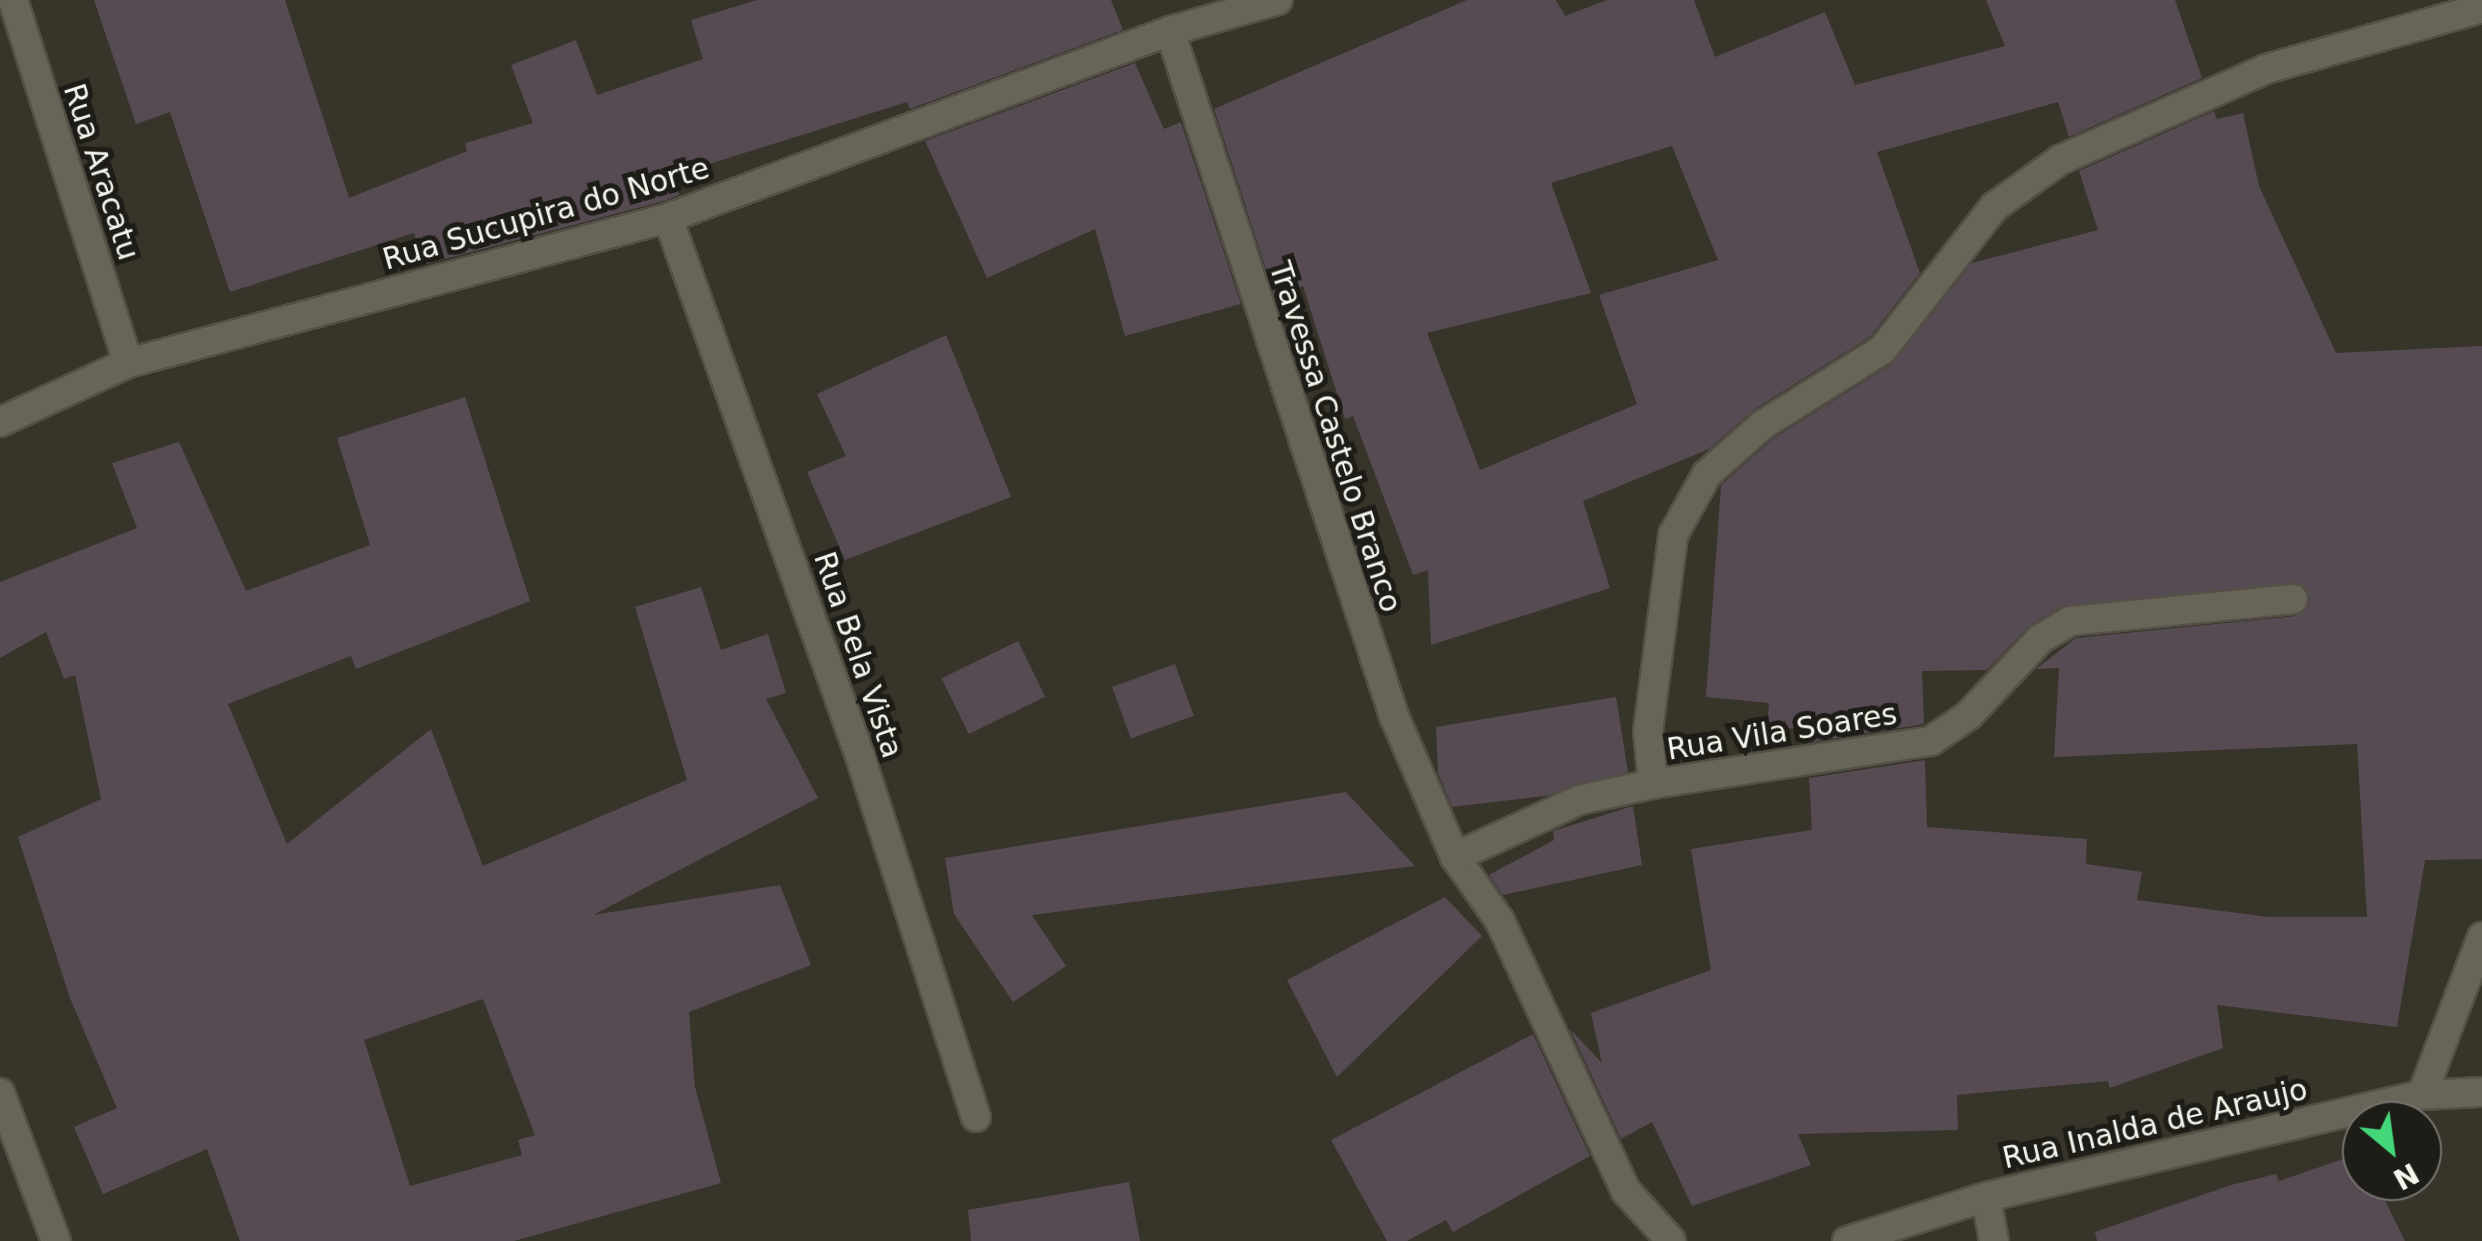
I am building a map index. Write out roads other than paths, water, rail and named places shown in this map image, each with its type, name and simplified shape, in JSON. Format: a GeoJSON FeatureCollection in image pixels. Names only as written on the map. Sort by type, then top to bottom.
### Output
{"type":"FeatureCollection","features":[{"type":"Feature","properties":{"kind":"street","name":"Rua Aracatu"},"geometry":{"type":"LineString","coordinates":[[13,0],[128,363]]}},
{"type":"Feature","properties":{"kind":"street","name":"Rua Sucupira do Norte"},"geometry":{"type":"LineString","coordinates":[[0,422],[128,363],[668,218],[1170,31],[1278,0]]}},
{"type":"Feature","properties":{"kind":"street"},"geometry":{"type":"LineString","coordinates":[[1454,857],[1580,800],[1653,784],[1648,731],[1673,536],[1707,474],[1764,424],[1882,350],[1994,207],[2060,160],[2266,69],[2482,8]]}},
{"type":"Feature","properties":{"kind":"street","name":"Travessa Castelo Branco"},"geometry":{"type":"LineString","coordinates":[[1170,31],[1394,716],[1454,857],[1500,920],[1626,1191],[1671,1241]]}},
{"type":"Feature","properties":{"kind":"street","name":"Rua Bela Vista"},"geometry":{"type":"LineString","coordinates":[[668,218],[860,756],[976,1117]]}},
{"type":"Feature","properties":{"kind":"street","name":"Rua Vila Soares"},"geometry":{"type":"LineString","coordinates":[[1653,784],[1931,740],[2070,621],[2293,598]]}},
{"type":"Feature","properties":{"kind":"street"},"geometry":{"type":"LineString","coordinates":[[2422,1095],[2482,936]]}},
{"type":"Feature","properties":{"kind":"street","name":"Rua Inalda de Araujo"},"geometry":{"type":"LineString","coordinates":[[1847,1241],[1986,1198],[2422,1095],[2482,1092]]}},
{"type":"Feature","properties":{"kind":"street"},"geometry":{"type":"LineString","coordinates":[[0,1093],[56,1241]]}},
{"type":"Feature","properties":{"kind":"street"},"geometry":{"type":"LineString","coordinates":[[1986,1198],[1994,1241]]}}]}
